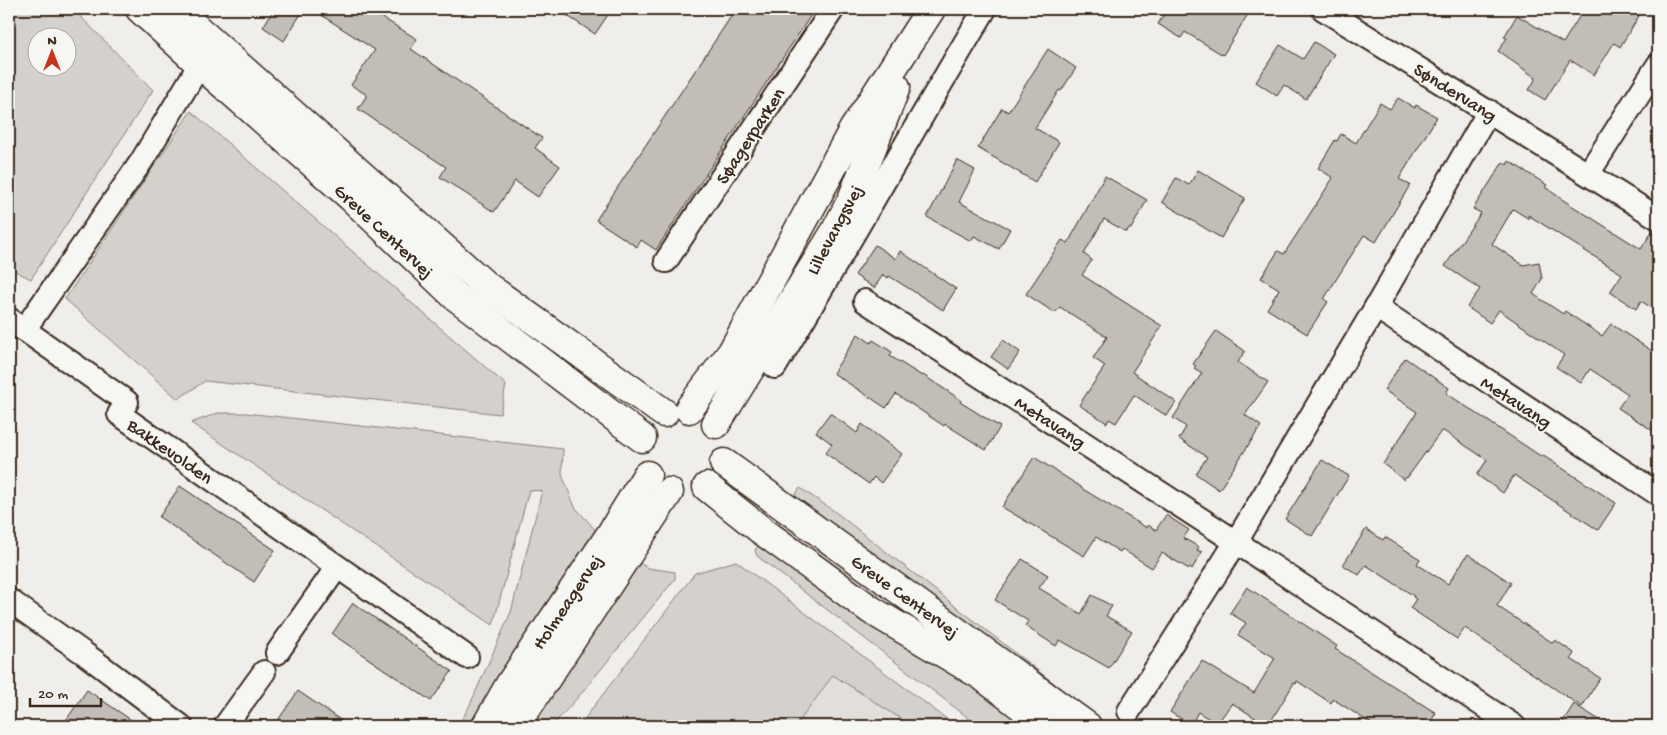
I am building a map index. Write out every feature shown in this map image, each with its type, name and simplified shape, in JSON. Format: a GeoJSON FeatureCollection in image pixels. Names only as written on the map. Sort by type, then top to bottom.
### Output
{"type":"FeatureCollection","features":[{"type":"Feature","properties":{"kind":"street","name":"Greve Centervej"},"geometry":{"type":"LineString","coordinates":[[140,9],[206,53],[485,285],[677,411]]}},
{"type":"Feature","properties":{"kind":"street","name":"Greve Centervej"},"geometry":{"type":"LineString","coordinates":[[175,9],[206,53],[351,197],[455,296],[642,438]]}},
{"type":"Feature","properties":{"kind":"street","name":"Søagerparken"},"geometry":{"type":"LineString","coordinates":[[666,261],[833,9]]}},
{"type":"Feature","properties":{"kind":"street","name":"Lillevangsvej"},"geometry":{"type":"LineString","coordinates":[[776,367],[829,279],[920,117],[985,9]]}},
{"type":"Feature","properties":{"kind":"street","name":"Søndervang"},"geometry":{"type":"LineString","coordinates":[[1323,9],[1349,16],[1489,111],[1658,218]]}},
{"type":"Feature","properties":{"kind":"street","name":"Lillevangsvej"},"geometry":{"type":"LineString","coordinates":[[677,411],[732,352],[853,130],[927,15]]}},
{"type":"Feature","properties":{"kind":"street","name":"Lillevangsvej"},"geometry":{"type":"LineString","coordinates":[[716,424],[835,232],[852,198],[927,15]]}},
{"type":"Feature","properties":{"kind":"street","name":"Bakkevolden"},"geometry":{"type":"LineString","coordinates":[[206,53],[141,162],[16,325],[127,402],[119,414],[467,657]]}},
{"type":"Feature","properties":{"kind":"street"},"geometry":{"type":"LineString","coordinates":[[1588,174],[1658,65]]}},
{"type":"Feature","properties":{"kind":"street"},"geometry":{"type":"LineString","coordinates":[[1129,711],[1236,542],[1376,308],[1489,111]]}},
{"type":"Feature","properties":{"kind":"street","name":"Metavang"},"geometry":{"type":"LineString","coordinates":[[865,301],[1236,542],[1514,726]]}},
{"type":"Feature","properties":{"kind":"street","name":"Metavang"},"geometry":{"type":"LineString","coordinates":[[1376,308],[1658,494]]}},
{"type":"Feature","properties":{"kind":"street"},"geometry":{"type":"LineString","coordinates":[[677,411],[704,414],[716,424],[723,436],[726,449],[724,463],[718,477],[707,487],[695,493],[669,492],[656,486],[647,475],[642,464],[640,451],[642,438],[654,419],[677,411]]}},
{"type":"Feature","properties":{"kind":"street","name":"Greve Centervej"},"geometry":{"type":"LineString","coordinates":[[724,463],[1087,726]]}},
{"type":"Feature","properties":{"kind":"street","name":"Holmeagervej"},"geometry":{"type":"LineString","coordinates":[[486,726],[510,684],[610,535],[647,475]]}},
{"type":"Feature","properties":{"kind":"street","name":"Greve Centervej"},"geometry":{"type":"LineString","coordinates":[[707,487],[761,530],[871,610],[982,676],[1047,726]]}},
{"type":"Feature","properties":{"kind":"street","name":"Holmeagervej"},"geometry":{"type":"LineString","coordinates":[[515,726],[669,492]]}},
{"type":"Feature","properties":{"kind":"street"},"geometry":{"type":"LineString","coordinates":[[277,653],[338,567]]}},
{"type":"Feature","properties":{"kind":"street"},"geometry":{"type":"LineString","coordinates":[[9,600],[181,726]]}},
{"type":"Feature","properties":{"kind":"street"},"geometry":{"type":"LineString","coordinates":[[225,726],[264,672]]}},
{"type":"Feature","properties":{"kind":"shaded area"},"geometry":{"type":"Polygon","coordinates":[[[9,9],[73,9],[153,90],[31,279],[9,268],[9,9]]]}},
{"type":"Feature","properties":{"kind":"shaded area"},"geometry":{"type":"Polygon","coordinates":[[[191,111],[506,385],[500,414],[205,381],[178,399],[65,299],[191,111]]]}},
{"type":"Feature","properties":{"kind":"shaded area"},"geometry":{"type":"Polygon","coordinates":[[[218,413],[246,413],[563,449],[562,475],[575,507],[599,534],[478,726],[458,726],[469,707],[511,612],[542,491],[529,490],[493,625],[191,423],[218,413]]]}},
{"type":"Feature","properties":{"kind":"shaded area"},"geometry":{"type":"Polygon","coordinates":[[[800,488],[834,511],[1083,706],[1080,711],[788,505],[800,488]]]}},
{"type":"Feature","properties":{"kind":"shaded area"},"geometry":{"type":"Polygon","coordinates":[[[784,518],[878,589],[878,597],[872,601],[779,530],[776,520],[784,518]]]}},
{"type":"Feature","properties":{"kind":"shaded area"},"geometry":{"type":"Polygon","coordinates":[[[764,538],[1036,726],[979,726],[757,556],[755,550],[764,538]]]}},
{"type":"Feature","properties":{"kind":"shaded area"},"geometry":{"type":"Polygon","coordinates":[[[634,560],[648,568],[675,572],[675,579],[552,726],[529,726],[549,700],[634,560]]]}},
{"type":"Feature","properties":{"kind":"shaded area"},"geometry":{"type":"Polygon","coordinates":[[[736,561],[956,726],[912,726],[833,675],[796,726],[579,726],[695,573],[736,561]]]}},
{"type":"Feature","properties":{"kind":"shaded area"},"geometry":{"type":"Polygon","coordinates":[[[836,670],[918,726],[796,726],[836,670]]]}},
{"type":"Feature","properties":{"kind":"building"},"geometry":{"type":"Polygon","coordinates":[[[274,9],[304,9],[284,41],[263,27],[274,9]]]}},
{"type":"Feature","properties":{"kind":"building"},"geometry":{"type":"Polygon","coordinates":[[[312,9],[386,9],[381,17],[417,39],[411,49],[542,138],[535,148],[560,166],[538,197],[515,181],[494,212],[440,177],[446,167],[358,109],[367,95],[351,85],[375,50],[312,9]]]}},
{"type":"Feature","properties":{"kind":"building"},"geometry":{"type":"Polygon","coordinates":[[[557,9],[612,9],[595,34],[557,9]]]}},
{"type":"Feature","properties":{"kind":"building"},"geometry":{"type":"Polygon","coordinates":[[[736,9],[815,9],[656,250],[641,240],[637,247],[596,220],[736,9]]]}},
{"type":"Feature","properties":{"kind":"building"},"geometry":{"type":"Polygon","coordinates":[[[1167,9],[1251,9],[1223,55],[1185,32],[1181,38],[1158,24],[1167,9]]]}},
{"type":"Feature","properties":{"kind":"building"},"geometry":{"type":"Polygon","coordinates":[[[1584,9],[1627,9],[1639,16],[1620,47],[1614,43],[1594,75],[1570,60],[1545,100],[1529,90],[1536,78],[1498,51],[1507,38],[1504,37],[1517,15],[1563,43],[1584,9]]]}},
{"type":"Feature","properties":{"kind":"building"},"geometry":{"type":"Polygon","coordinates":[[[1314,42],[1334,54],[1306,99],[1284,85],[1277,96],[1256,82],[1280,45],[1303,59],[1314,42]]]}},
{"type":"Feature","properties":{"kind":"building"},"geometry":{"type":"Polygon","coordinates":[[[1048,49],[1076,68],[1061,91],[1059,90],[1035,128],[1059,142],[1035,182],[978,148],[1002,108],[1008,112],[1048,49]]]}},
{"type":"Feature","properties":{"kind":"building"},"geometry":{"type":"Polygon","coordinates":[[[1398,98],[1415,108],[1416,105],[1437,117],[1399,179],[1410,185],[1376,242],[1364,235],[1324,299],[1328,302],[1307,334],[1267,309],[1279,289],[1261,278],[1278,251],[1284,254],[1333,178],[1318,168],[1335,140],[1337,141],[1341,134],[1356,143],[1380,103],[1390,109],[1398,98]]]}},
{"type":"Feature","properties":{"kind":"building"},"geometry":{"type":"Polygon","coordinates":[[[957,160],[975,170],[959,202],[1010,229],[999,249],[974,236],[971,241],[927,217],[957,160]]]}},
{"type":"Feature","properties":{"kind":"building"},"geometry":{"type":"Polygon","coordinates":[[[1509,161],[1547,185],[1545,187],[1563,200],[1641,249],[1653,230],[1658,231],[1658,312],[1641,301],[1636,309],[1610,292],[1622,274],[1528,215],[1529,219],[1513,209],[1492,244],[1523,265],[1539,262],[1542,279],[1533,294],[1563,314],[1565,311],[1602,336],[1611,324],[1658,355],[1658,434],[1618,408],[1628,394],[1590,369],[1581,383],[1556,367],[1564,355],[1499,310],[1490,323],[1467,307],[1480,289],[1445,266],[1481,213],[1473,209],[1503,162],[1507,165],[1509,161]]]}},
{"type":"Feature","properties":{"kind":"building"},"geometry":{"type":"Polygon","coordinates":[[[1198,170],[1245,198],[1221,238],[1162,202],[1176,178],[1189,185],[1198,170]]]}},
{"type":"Feature","properties":{"kind":"building"},"geometry":{"type":"Polygon","coordinates":[[[1105,176],[1147,200],[1131,229],[1129,228],[1126,232],[1104,219],[1084,254],[1092,260],[1082,275],[1162,326],[1132,372],[1176,402],[1167,416],[1134,395],[1116,423],[1109,419],[1107,423],[1079,405],[1105,366],[1093,358],[1107,337],[1060,307],[1055,313],[1026,294],[1062,240],[1068,243],[1105,176]]]}},
{"type":"Feature","properties":{"kind":"building"},"geometry":{"type":"Polygon","coordinates":[[[875,245],[896,259],[900,251],[956,289],[943,310],[889,276],[888,278],[883,275],[874,288],[855,275],[875,245]]]}},
{"type":"Feature","properties":{"kind":"building"},"geometry":{"type":"Polygon","coordinates":[[[1216,331],[1245,351],[1238,362],[1268,382],[1245,415],[1261,426],[1219,490],[1196,474],[1207,457],[1179,439],[1186,427],[1173,418],[1202,373],[1194,368],[1196,366],[1193,364],[1216,331]]]}},
{"type":"Feature","properties":{"kind":"building"},"geometry":{"type":"Polygon","coordinates":[[[858,334],[871,343],[873,340],[892,352],[890,356],[923,375],[961,400],[960,402],[1000,427],[986,450],[945,424],[944,426],[896,394],[886,408],[833,373],[858,334]]]}},
{"type":"Feature","properties":{"kind":"building"},"geometry":{"type":"Polygon","coordinates":[[[1003,340],[1020,352],[1008,369],[991,357],[1003,340]]]}},
{"type":"Feature","properties":{"kind":"building"},"geometry":{"type":"Polygon","coordinates":[[[1405,358],[1449,388],[1446,393],[1542,457],[1542,455],[1616,503],[1598,530],[1514,475],[1503,493],[1477,475],[1487,460],[1442,430],[1404,480],[1383,464],[1417,412],[1384,390],[1405,358]]]}},
{"type":"Feature","properties":{"kind":"building"},"geometry":{"type":"Polygon","coordinates":[[[830,413],[857,433],[862,424],[902,454],[881,483],[874,477],[869,484],[825,453],[832,444],[816,432],[830,413]]]}},
{"type":"Feature","properties":{"kind":"building"},"geometry":{"type":"Polygon","coordinates":[[[1034,457],[1147,528],[1148,525],[1156,530],[1166,515],[1189,530],[1183,538],[1199,547],[1197,550],[1202,552],[1192,569],[1162,553],[1152,568],[1122,549],[1120,552],[1096,537],[1084,556],[1002,507],[1034,457]]]}},
{"type":"Feature","properties":{"kind":"building"},"geometry":{"type":"Polygon","coordinates":[[[1322,460],[1349,476],[1312,536],[1285,519],[1322,460]]]}},
{"type":"Feature","properties":{"kind":"building"},"geometry":{"type":"Polygon","coordinates":[[[180,486],[275,550],[254,582],[159,517],[180,486]]]}},
{"type":"Feature","properties":{"kind":"building"},"geometry":{"type":"Polygon","coordinates":[[[1366,529],[1383,540],[1385,537],[1420,559],[1417,564],[1448,584],[1468,554],[1511,583],[1497,606],[1553,643],[1555,640],[1574,653],[1571,659],[1600,678],[1582,707],[1465,628],[1457,639],[1410,608],[1416,599],[1414,596],[1366,565],[1359,575],[1343,565],[1366,529]]]}},
{"type":"Feature","properties":{"kind":"building"},"geometry":{"type":"Polygon","coordinates":[[[1022,559],[1048,575],[1039,588],[1081,614],[1092,595],[1112,606],[1106,616],[1132,631],[1109,668],[1060,640],[1056,646],[1025,626],[1028,621],[995,600],[1022,559]]]}},
{"type":"Feature","properties":{"kind":"building"},"geometry":{"type":"Polygon","coordinates":[[[1247,587],[1337,646],[1335,649],[1436,713],[1428,726],[1375,726],[1333,699],[1331,703],[1297,681],[1268,726],[1232,703],[1217,724],[1198,712],[1191,725],[1170,712],[1202,661],[1254,693],[1275,658],[1238,635],[1246,623],[1230,613],[1247,587]]]}},
{"type":"Feature","properties":{"kind":"building"},"geometry":{"type":"Polygon","coordinates":[[[353,603],[452,671],[431,701],[332,634],[353,603]]]}},
{"type":"Feature","properties":{"kind":"building"},"geometry":{"type":"Polygon","coordinates":[[[87,690],[140,726],[62,726],[87,690]]]}},
{"type":"Feature","properties":{"kind":"building"},"geometry":{"type":"Polygon","coordinates":[[[298,691],[349,726],[274,726],[298,691]]]}},
{"type":"Feature","properties":{"kind":"building"},"geometry":{"type":"Polygon","coordinates":[[[1574,704],[1609,726],[1560,726],[1574,704]]]}}]}
